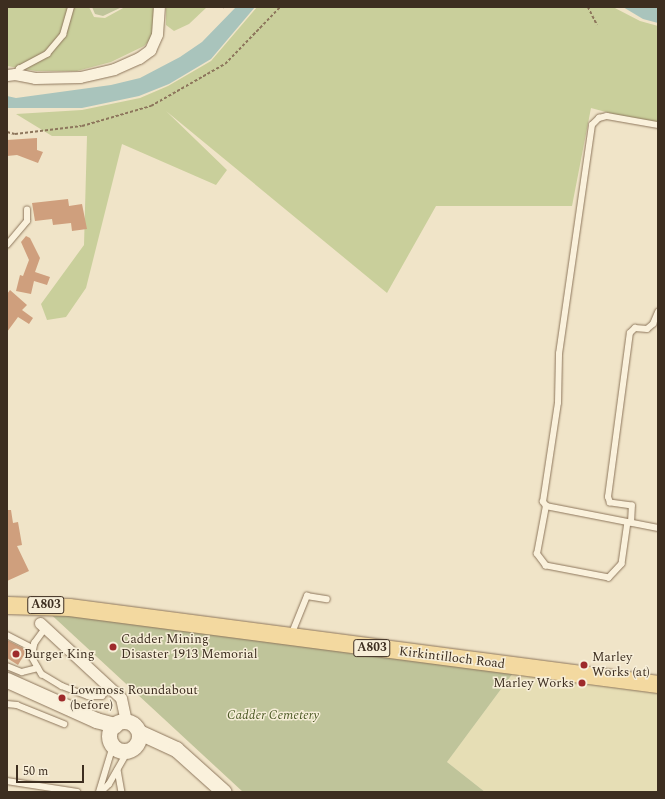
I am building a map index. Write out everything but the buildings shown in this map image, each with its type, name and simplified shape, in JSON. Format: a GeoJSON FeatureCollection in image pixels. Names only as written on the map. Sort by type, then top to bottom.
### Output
{"type":"FeatureCollection","features":[{"type":"Feature","properties":{"kind":"main road","name":"Kirkintilloch Road"},"geometry":{"type":"LineString","coordinates":[[7,604],[70,607],[658,684]]}},
{"type":"Feature","properties":{"kind":"main road"},"geometry":{"type":"LineString","coordinates":[[7,680],[96,720],[116,732],[136,727],[134,743]]}},
{"type":"Feature","properties":{"kind":"main road"},"geometry":{"type":"LineString","coordinates":[[116,732],[120,751],[134,743],[164,745],[176,748],[224,792]]}},
{"type":"Feature","properties":{"kind":"street"},"geometry":{"type":"LineString","coordinates":[[11,75],[35,78],[80,77],[114,69],[139,58],[150,50],[157,34],[159,7]]}},
{"type":"Feature","properties":{"kind":"street"},"geometry":{"type":"LineString","coordinates":[[43,626],[121,698],[116,732]]}},
{"type":"Feature","properties":{"kind":"lane"},"geometry":{"type":"LineString","coordinates":[[11,75],[47,54],[63,35],[71,7]]}},
{"type":"Feature","properties":{"kind":"lane"},"geometry":{"type":"LineString","coordinates":[[658,125],[607,116],[599,118],[592,125],[559,354],[558,403],[543,502],[546,506],[537,554],[541,562],[556,569],[609,578],[622,564],[632,506],[610,503],[608,497],[630,333],[636,328],[647,329],[653,324],[658,312]]}},
{"type":"Feature","properties":{"kind":"lane"},"geometry":{"type":"LineString","coordinates":[[7,245],[27,221],[27,210]]}},
{"type":"Feature","properties":{"kind":"lane"},"geometry":{"type":"LineString","coordinates":[[546,506],[658,528]]}},
{"type":"Feature","properties":{"kind":"lane"},"geometry":{"type":"LineString","coordinates":[[291,637],[307,596],[327,599]]}},
{"type":"Feature","properties":{"kind":"lane"},"geometry":{"type":"LineString","coordinates":[[43,626],[35,643],[32,657],[42,674],[62,686],[88,696],[102,696],[110,687]]}},
{"type":"Feature","properties":{"kind":"lane"},"geometry":{"type":"LineString","coordinates":[[7,634],[34,648]]}},
{"type":"Feature","properties":{"kind":"lane"},"geometry":{"type":"LineString","coordinates":[[7,666],[22,672],[38,668]]}},
{"type":"Feature","properties":{"kind":"lane"},"geometry":{"type":"LineString","coordinates":[[7,704],[17,705],[64,724]]}},
{"type":"Feature","properties":{"kind":"lane"},"geometry":{"type":"LineString","coordinates":[[100,792],[116,732]]}},
{"type":"Feature","properties":{"kind":"lane"},"geometry":{"type":"LineString","coordinates":[[100,792],[109,784],[134,743]]}},
{"type":"Feature","properties":{"kind":"lane"},"geometry":{"type":"LineString","coordinates":[[118,770],[122,792]]}},
{"type":"Feature","properties":{"kind":"lane"},"geometry":{"type":"LineString","coordinates":[[7,781],[77,792]]}},
{"type":"Feature","properties":{"kind":"path"},"geometry":{"type":"LineString","coordinates":[[7,132],[16,134],[82,126],[151,106],[225,64],[280,7]]}},
{"type":"Feature","properties":{"kind":"path"},"geometry":{"type":"LineString","coordinates":[[588,7],[597,25]]}},
{"type":"Feature","properties":{"kind":"shaded area"},"geometry":{"type":"Polygon","coordinates":[[[516,669],[658,688],[658,792],[485,792],[447,762],[516,669]]]}},
{"type":"Feature","properties":{"kind":"green space"},"geometry":{"type":"Polygon","coordinates":[[[7,7],[89,7],[94,17],[105,18],[125,7],[150,7],[157,10],[156,34],[144,46],[111,62],[77,71],[36,71],[7,66],[7,7]]]}},
{"type":"Feature","properties":{"kind":"green space"},"geometry":{"type":"Polygon","coordinates":[[[92,7],[122,7],[103,16],[95,14],[92,7]]]}},
{"type":"Feature","properties":{"kind":"green space"},"geometry":{"type":"Polygon","coordinates":[[[166,7],[207,7],[189,24],[174,31],[166,25],[166,7]]]}},
{"type":"Feature","properties":{"kind":"green space"},"geometry":{"type":"Polygon","coordinates":[[[257,7],[613,7],[640,21],[658,26],[658,126],[591,108],[572,206],[436,206],[387,293],[166,111],[227,170],[216,185],[122,144],[86,288],[66,317],[47,320],[41,304],[84,245],[87,136],[52,136],[16,114],[82,110],[140,98],[168,86],[211,61],[257,7]]]}},
{"type":"Feature","properties":{"kind":"green space","name":"Cadder Cemetery"},"geometry":{"type":"Polygon","coordinates":[[[44,608],[516,669],[447,762],[485,792],[243,792],[44,608]]]}},
{"type":"Feature","properties":{"kind":"water"},"geometry":{"type":"Polygon","coordinates":[[[236,7],[255,7],[211,59],[169,84],[139,96],[82,108],[7,108],[7,96],[16,98],[111,85],[140,78],[180,57],[202,42],[236,7]]]}},
{"type":"Feature","properties":{"kind":"water"},"geometry":{"type":"Polygon","coordinates":[[[623,7],[658,7],[658,23],[643,19],[623,7]]]}},
{"type":"Feature","properties":{"kind":"place","name":"Cadder Mining Disaster 1913 Memorial"},"geometry":{"type":"Point","coordinates":[113,647]}},
{"type":"Feature","properties":{"kind":"place","name":"Burger King"},"geometry":{"type":"Point","coordinates":[16,654]}},
{"type":"Feature","properties":{"kind":"place","name":"Marley Works (at)"},"geometry":{"type":"Point","coordinates":[584,665]}},
{"type":"Feature","properties":{"kind":"place","name":"Marley Works"},"geometry":{"type":"Point","coordinates":[582,683]}},
{"type":"Feature","properties":{"kind":"place","name":"Lowmoss Roundabout (before)"},"geometry":{"type":"Point","coordinates":[62,698]}}]}
